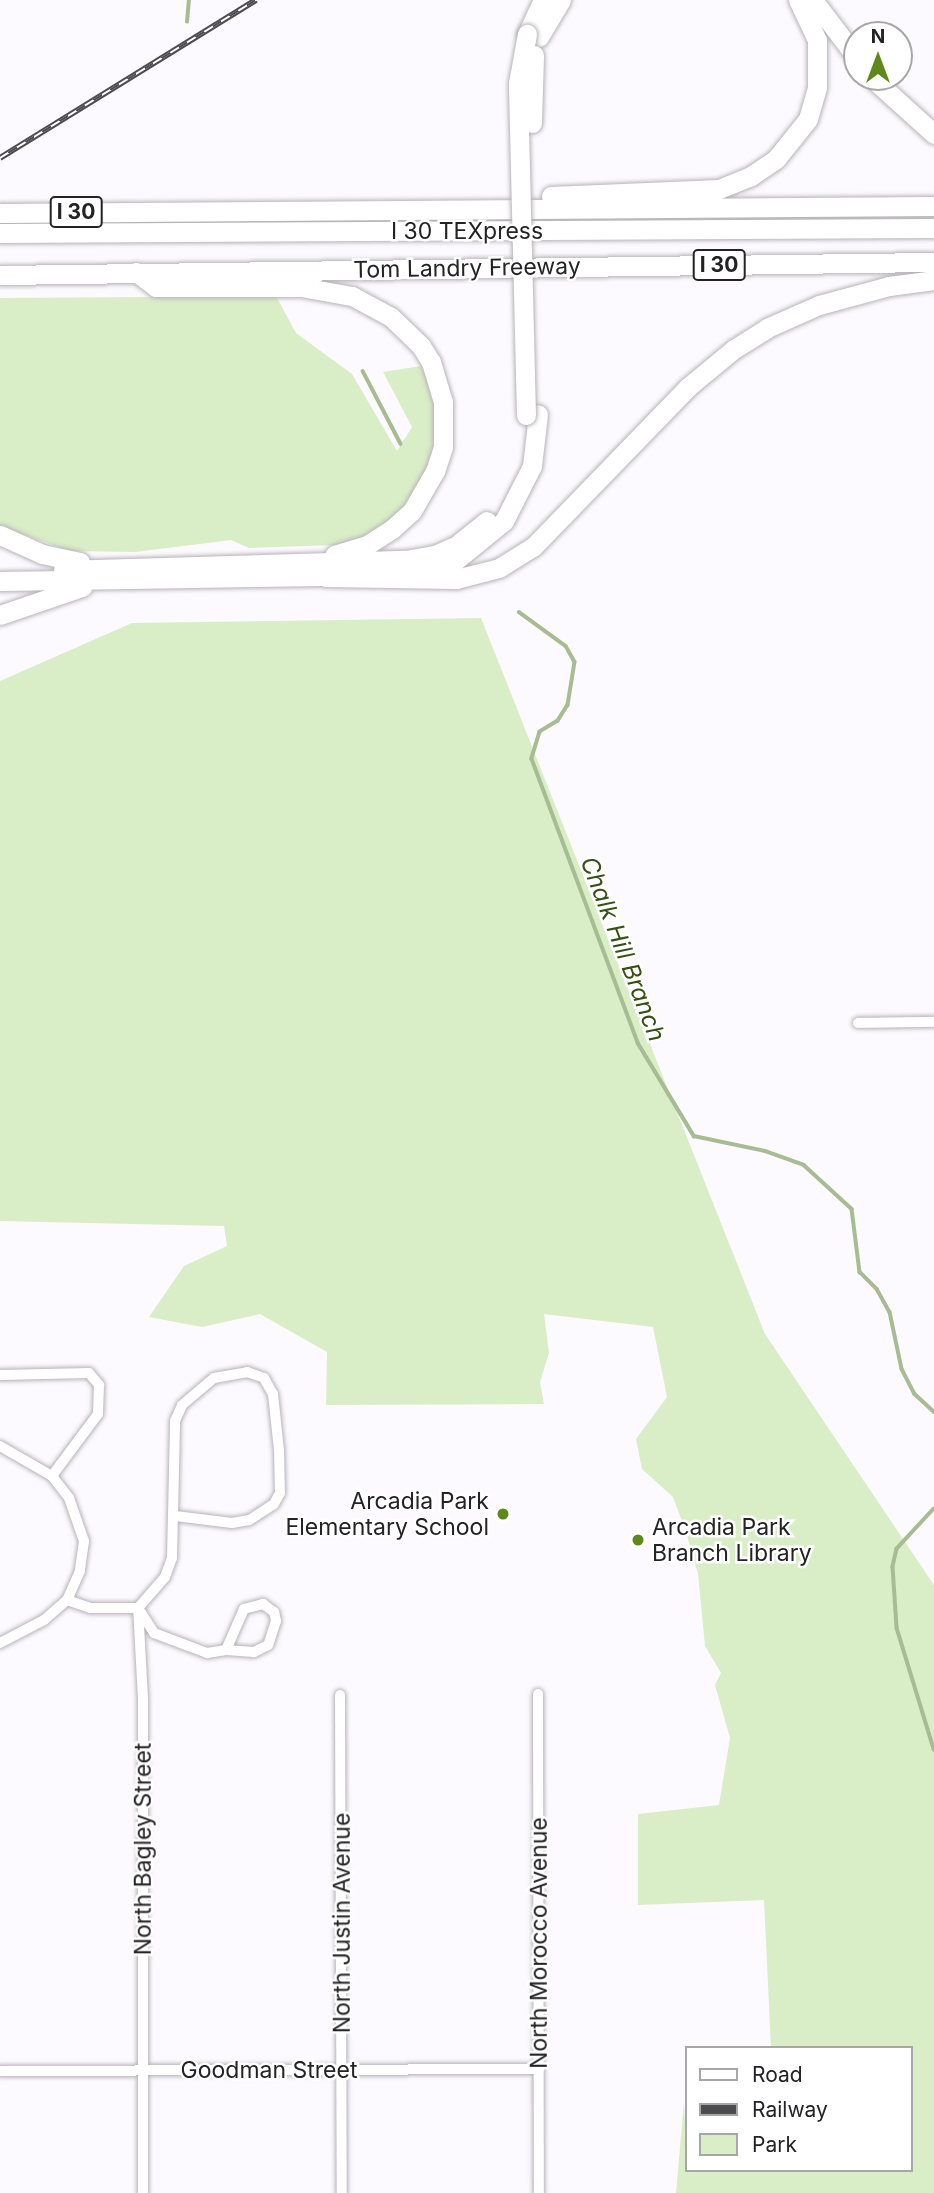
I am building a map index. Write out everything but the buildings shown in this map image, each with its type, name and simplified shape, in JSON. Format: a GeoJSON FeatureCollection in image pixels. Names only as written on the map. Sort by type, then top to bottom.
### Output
{"type":"FeatureCollection","features":[{"type":"Feature","properties":{"kind":"highway"},"geometry":{"type":"LineString","coordinates":[[0,581],[102,574],[324,568],[425,570],[475,549],[504,521],[525,485],[537,449],[532,415],[531,83],[533,36],[543,0]]}},
{"type":"Feature","properties":{"kind":"highway"},"geometry":{"type":"LineString","coordinates":[[533,36],[561,0]]}},
{"type":"Feature","properties":{"kind":"highway"},"geometry":{"type":"LineString","coordinates":[[510,210],[550,196],[719,189],[751,176],[776,159],[808,118],[817,87],[817,40],[798,0]]}},
{"type":"Feature","properties":{"kind":"highway"},"geometry":{"type":"LineString","coordinates":[[813,0],[843,40]]}},
{"type":"Feature","properties":{"kind":"highway"},"geometry":{"type":"LineString","coordinates":[[886,91],[934,134]]}},
{"type":"Feature","properties":{"kind":"highway","name":"I 30"},"geometry":{"type":"LineString","coordinates":[[0,213],[934,206]]}},
{"type":"Feature","properties":{"kind":"highway","name":"I 30 TEXpress"},"geometry":{"type":"LineString","coordinates":[[0,233],[153,230],[934,229]]}},
{"type":"Feature","properties":{"kind":"highway","name":"Tom Landry Freeway"},"geometry":{"type":"LineString","coordinates":[[0,275],[149,277],[934,262]]}},
{"type":"Feature","properties":{"kind":"highway"},"geometry":{"type":"LineString","coordinates":[[149,277],[301,287],[352,296],[400,324],[431,362],[444,425],[443,447],[425,492],[392,529],[324,568]]}},
{"type":"Feature","properties":{"kind":"highway"},"geometry":{"type":"LineString","coordinates":[[324,568],[456,579],[499,568],[533,547],[688,387],[734,349],[767,328],[820,305],[889,286],[934,279]]}},
{"type":"Feature","properties":{"kind":"highway"},"geometry":{"type":"LineString","coordinates":[[0,535],[42,554],[102,574]]}},
{"type":"Feature","properties":{"kind":"highway"},"geometry":{"type":"LineString","coordinates":[[0,569],[102,574]]}},
{"type":"Feature","properties":{"kind":"highway"},"geometry":{"type":"LineString","coordinates":[[0,615],[102,574]]}},
{"type":"Feature","properties":{"kind":"street"},"geometry":{"type":"LineString","coordinates":[[858,1023],[934,1022]]}},
{"type":"Feature","properties":{"kind":"street"},"geometry":{"type":"LineString","coordinates":[[67,1600],[90,1608],[138,1608],[165,1577],[172,1558],[175,1421],[182,1405],[215,1378],[247,1372],[264,1378],[273,1394],[279,1450],[280,1493],[274,1504],[249,1520],[232,1523],[175,1516]]}},
{"type":"Feature","properties":{"kind":"street"},"geometry":{"type":"LineString","coordinates":[[0,1375],[89,1373],[99,1385],[98,1414],[52,1476]]}},
{"type":"Feature","properties":{"kind":"street"},"geometry":{"type":"LineString","coordinates":[[0,1446],[52,1476],[69,1498],[84,1541],[80,1571],[67,1600],[44,1620],[0,1643]]}},
{"type":"Feature","properties":{"kind":"street"},"geometry":{"type":"LineString","coordinates":[[138,1608],[155,1633],[207,1653],[262,1650],[276,1630],[274,1612],[263,1604],[244,1609],[226,1650]]}},
{"type":"Feature","properties":{"kind":"street","name":"North Bagley Street"},"geometry":{"type":"LineString","coordinates":[[138,1608],[143,1699],[143,2193]]}},
{"type":"Feature","properties":{"kind":"street","name":"North Morocco Avenue"},"geometry":{"type":"LineString","coordinates":[[538,1694],[539,2193]]}},
{"type":"Feature","properties":{"kind":"street","name":"North Justin Avenue"},"geometry":{"type":"LineString","coordinates":[[340,1695],[342,2193]]}},
{"type":"Feature","properties":{"kind":"street","name":"Goodman Street"},"geometry":{"type":"LineString","coordinates":[[0,2071],[539,2069]]}},
{"type":"Feature","properties":{"kind":"green space"},"geometry":{"type":"Polygon","coordinates":[[[276,296],[296,333],[352,374],[397,451],[412,427],[383,372],[421,366],[433,393],[436,438],[423,481],[395,517],[362,537],[336,545],[249,548],[231,540],[135,552],[70,551],[0,526],[0,298],[276,296]]]}},
{"type":"Feature","properties":{"kind":"green space"},"geometry":{"type":"Polygon","coordinates":[[[481,618],[765,1334],[934,1585],[934,2193],[676,2193],[684,2102],[685,2172],[913,2172],[913,2046],[771,2046],[764,1900],[638,1905],[638,1814],[719,1805],[730,1738],[715,1685],[721,1673],[705,1646],[698,1574],[686,1532],[673,1497],[642,1469],[636,1439],[667,1397],[653,1327],[544,1314],[549,1353],[540,1382],[544,1404],[326,1405],[327,1352],[260,1314],[202,1327],[149,1317],[184,1266],[227,1246],[224,1226],[0,1221],[0,681],[132,623],[481,618]]]}},
{"type":"Feature","properties":{"kind":"waterway","name":"Chalk Hill Branch"},"geometry":{"type":"LineString","coordinates":[[187,22],[189,0]]}},
{"type":"Feature","properties":{"kind":"waterway","name":"Chalk Hill Branch"},"geometry":{"type":"LineString","coordinates":[[363,371],[401,444]]}},
{"type":"Feature","properties":{"kind":"waterway","name":"Chalk Hill Branch"},"geometry":{"type":"LineString","coordinates":[[519,612],[566,646],[575,662],[568,705],[558,721],[540,732],[532,759],[638,1043],[694,1136],[765,1151],[804,1165],[852,1209],[860,1272],[877,1289],[890,1312],[902,1369],[915,1394],[934,1412]]}},
{"type":"Feature","properties":{"kind":"waterway","name":"Chalk Hill Branch"},"geometry":{"type":"LineString","coordinates":[[934,1509],[897,1549],[893,1567],[897,1628],[934,1749]]}},
{"type":"Feature","properties":{"kind":"railway"},"geometry":{"type":"LineString","coordinates":[[0,158],[256,0]]}},
{"type":"Feature","properties":{"kind":"place","name":"Arcadia Park Elementary School"},"geometry":{"type":"Point","coordinates":[503,1514]}},
{"type":"Feature","properties":{"kind":"place","name":"Arcadia Park Branch Library"},"geometry":{"type":"Point","coordinates":[638,1540]}}]}
